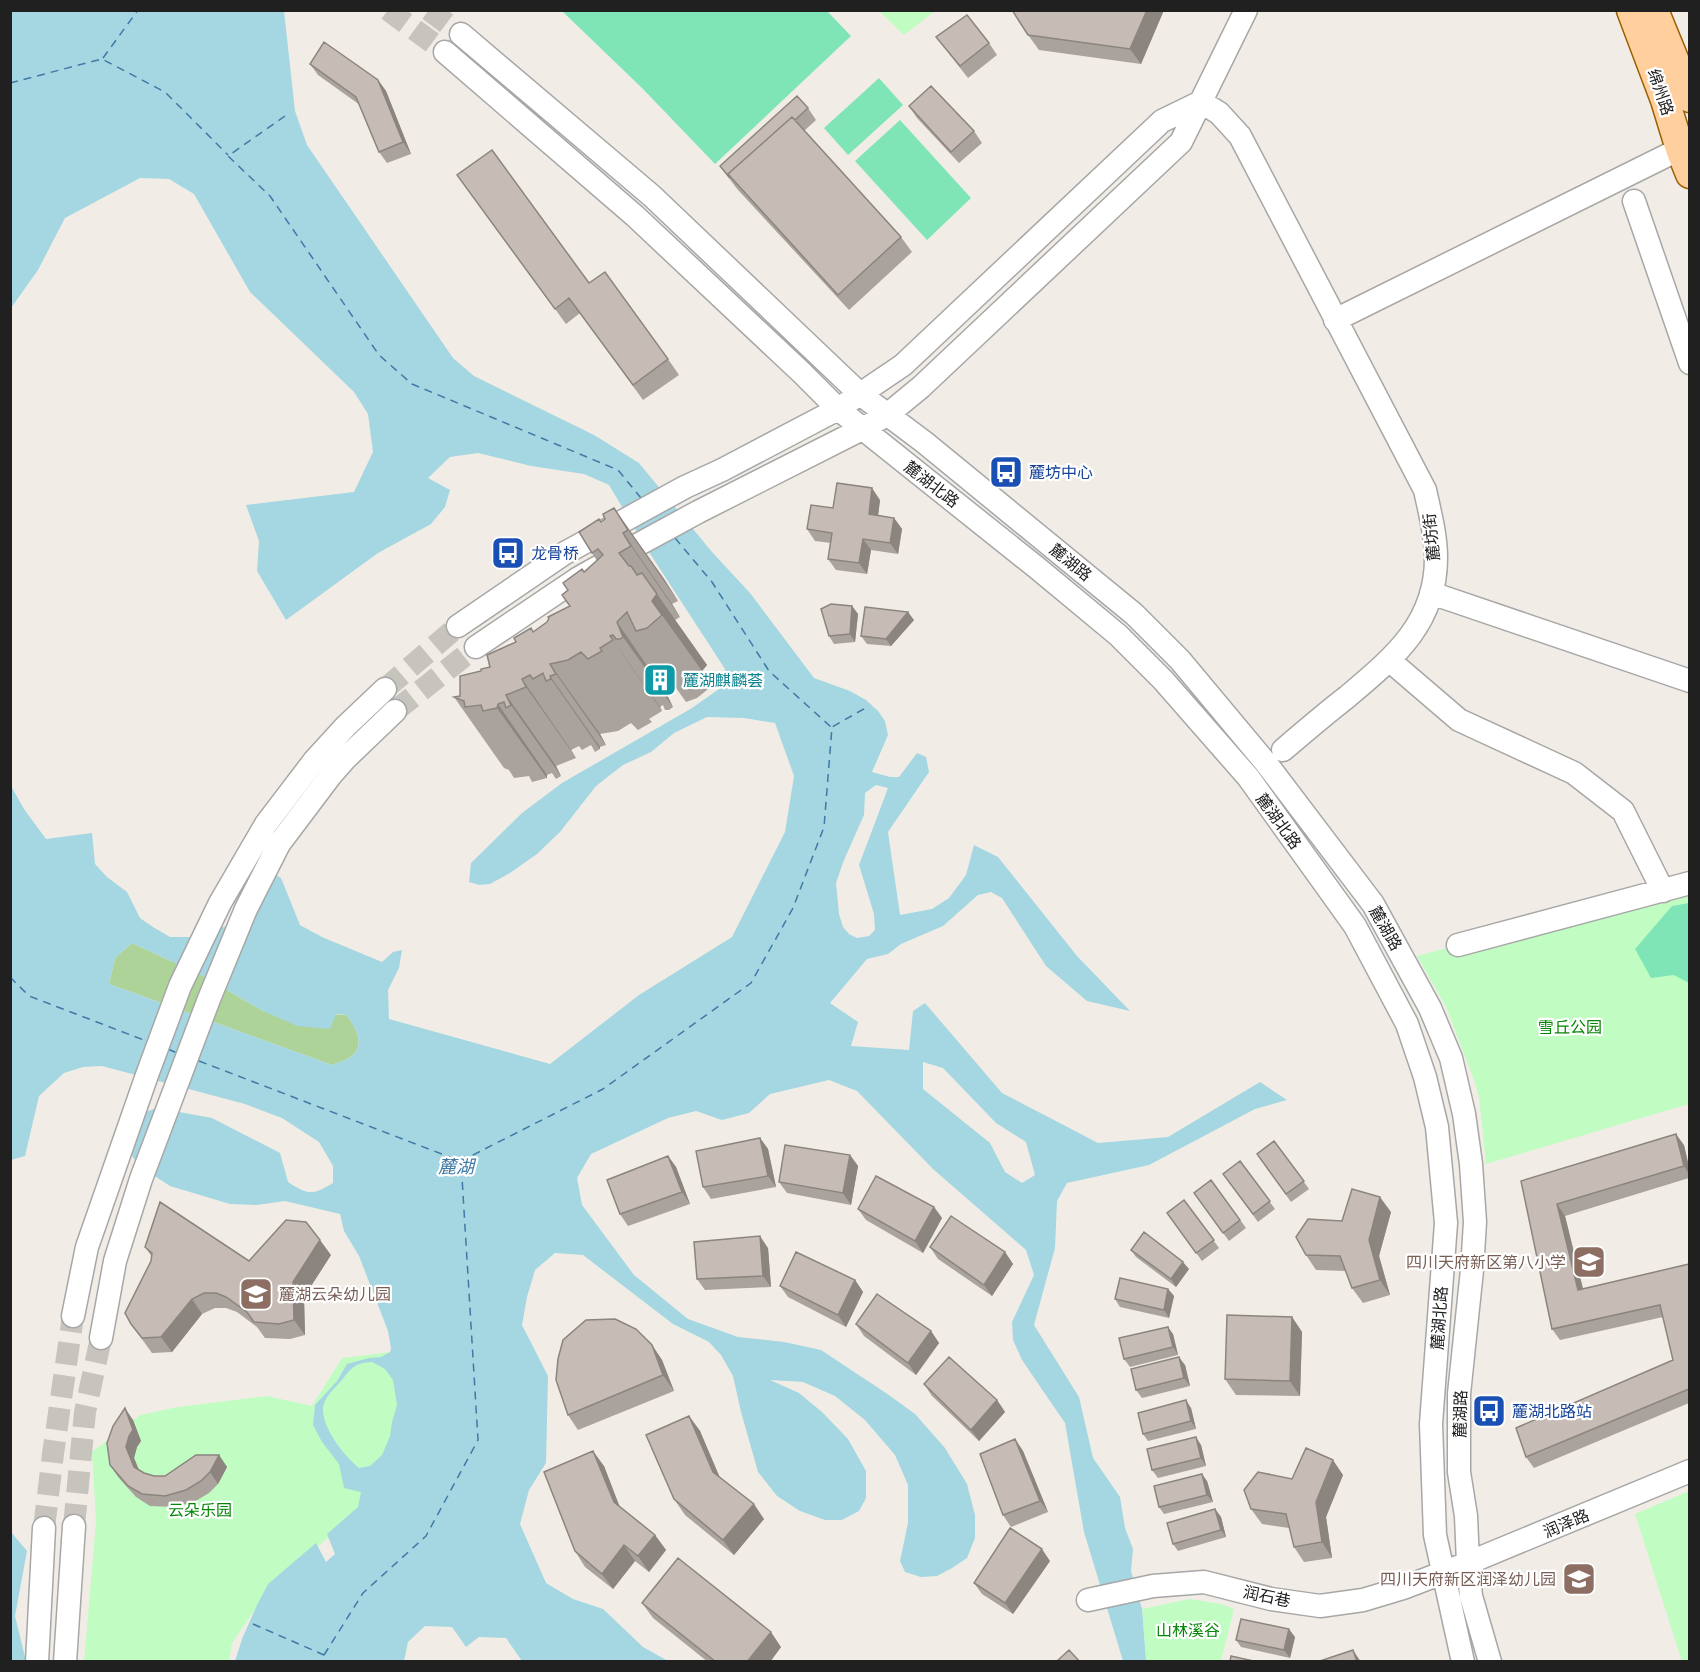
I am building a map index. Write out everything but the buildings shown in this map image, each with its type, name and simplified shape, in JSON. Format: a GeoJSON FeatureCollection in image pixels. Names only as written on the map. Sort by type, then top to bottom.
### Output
{"type":"FeatureCollection","features":[{"type":"Feature","properties":{"kind":"main road","name":"绵州路"},"geometry":{"type":"LineString","coordinates":[[1631,10],[1686,156]]}},
{"type":"Feature","properties":{"kind":"main road","name":"绵州路"},"geometry":{"type":"LineString","coordinates":[[1654,10],[1689,98]]}},
{"type":"Feature","properties":{"kind":"street"},"geometry":{"type":"LineString","coordinates":[[476,647],[578,579],[698,512],[862,429],[887,415],[921,387],[1181,142],[1246,10]]}},
{"type":"Feature","properties":{"kind":"street","name":"麓湖路"},"geometry":{"type":"LineString","coordinates":[[461,34],[652,196],[860,394],[924,442],[1134,614],[1180,660],[1251,744],[1373,904],[1430,1008],[1451,1058],[1464,1114],[1471,1164],[1475,1222],[1459,1394],[1459,1472],[1466,1516],[1467,1563],[1471,1596],[1490,1662]]}},
{"type":"Feature","properties":{"kind":"street","name":"麓湖北路"},"geometry":{"type":"LineString","coordinates":[[445,52],[635,216],[838,409],[1118,635],[1163,680],[1248,777],[1355,926],[1407,1024],[1425,1077],[1437,1127],[1446,1223],[1431,1424],[1435,1534],[1463,1662]]}},
{"type":"Feature","properties":{"kind":"street"},"geometry":{"type":"LineString","coordinates":[[458,626],[565,553],[838,409],[903,365],[1162,121],[1201,102]]}},
{"type":"Feature","properties":{"kind":"street","name":"麓坊街"},"geometry":{"type":"LineString","coordinates":[[1201,102],[1219,113],[1240,136],[1425,490],[1433,528],[1436,560],[1431,593],[1423,617],[1389,660],[1283,750]]}},
{"type":"Feature","properties":{"kind":"street"},"geometry":{"type":"LineString","coordinates":[[1335,320],[1686,156]]}},
{"type":"Feature","properties":{"kind":"street"},"geometry":{"type":"LineString","coordinates":[[1634,201],[1689,363]]}},
{"type":"Feature","properties":{"kind":"street"},"geometry":{"type":"LineString","coordinates":[[1431,593],[1689,681]]}},
{"type":"Feature","properties":{"kind":"street"},"geometry":{"type":"LineString","coordinates":[[1389,660],[1459,720],[1574,773],[1623,811],[1663,891]]}},
{"type":"Feature","properties":{"kind":"street"},"geometry":{"type":"LineString","coordinates":[[101,1338],[115,1261],[141,1179],[209,999],[246,909],[279,844],[331,775],[337,751],[385,689]]}},
{"type":"Feature","properties":{"kind":"street"},"geometry":{"type":"LineString","coordinates":[[73,1316],[87,1247],[115,1167],[180,986],[220,903],[266,824],[314,761],[337,751],[395,711]]}},
{"type":"Feature","properties":{"kind":"street"},"geometry":{"type":"LineString","coordinates":[[1232,759],[1251,744]]}},
{"type":"Feature","properties":{"kind":"street"},"geometry":{"type":"LineString","coordinates":[[1260,795],[1279,779]]}},
{"type":"Feature","properties":{"kind":"street"},"geometry":{"type":"LineString","coordinates":[[1458,945],[1689,883]]}},
{"type":"Feature","properties":{"kind":"street","name":"润泽路"},"geometry":{"type":"LineString","coordinates":[[1442,1572],[1689,1471]]}},
{"type":"Feature","properties":{"kind":"street"},"geometry":{"type":"LineString","coordinates":[[65,1662],[74,1526]]}},
{"type":"Feature","properties":{"kind":"street"},"geometry":{"type":"LineString","coordinates":[[38,1662],[44,1527]]}},
{"type":"Feature","properties":{"kind":"street","name":"润石巷"},"geometry":{"type":"LineString","coordinates":[[1088,1600],[1153,1586],[1204,1582],[1271,1599],[1320,1606],[1363,1600],[1403,1588],[1442,1572]]}},
{"type":"Feature","properties":{"kind":"green space"},"geometry":{"type":"Polygon","coordinates":[[[562,11],[827,11],[851,36],[715,164],[642,88],[562,11]]]}},
{"type":"Feature","properties":{"kind":"green space"},"geometry":{"type":"Polygon","coordinates":[[[879,11],[935,11],[904,35],[879,11]]]}},
{"type":"Feature","properties":{"kind":"green space"},"geometry":{"type":"Polygon","coordinates":[[[879,78],[903,105],[848,155],[824,128],[879,78]]]}},
{"type":"Feature","properties":{"kind":"green space"},"geometry":{"type":"Polygon","coordinates":[[[900,120],[971,198],[927,240],[855,161],[900,120]]]}},
{"type":"Feature","properties":{"kind":"green space","name":"雪丘公园"},"geometry":{"type":"Polygon","coordinates":[[[1689,883],[1689,1104],[1486,1164],[1479,1097],[1474,1080],[1446,1007],[1417,956],[1689,883]]]}},
{"type":"Feature","properties":{"kind":"green space"},"geometry":{"type":"Polygon","coordinates":[[[1689,903],[1689,983],[1674,975],[1651,978],[1635,949],[1672,906],[1689,903]]]}},
{"type":"Feature","properties":{"kind":"green space"},"geometry":{"type":"Polygon","coordinates":[[[132,943],[201,975],[263,1011],[347,1015],[357,1034],[359,1044],[357,1049],[349,1058],[332,1065],[109,984],[115,958],[132,943]]]}},
{"type":"Feature","properties":{"kind":"green space","name":"云朵乐园"},"geometry":{"type":"Polygon","coordinates":[[[390,1352],[405,1393],[392,1461],[361,1510],[271,1586],[232,1643],[229,1661],[84,1662],[96,1521],[92,1452],[140,1415],[178,1407],[267,1396],[312,1406],[342,1358],[390,1352]]]}},
{"type":"Feature","properties":{"kind":"green space"},"geometry":{"type":"Polygon","coordinates":[[[1689,1491],[1690,1661],[1682,1662],[1635,1514],[1689,1491]]]}},
{"type":"Feature","properties":{"kind":"green space","name":"山林溪谷"},"geometry":{"type":"Polygon","coordinates":[[[1189,1599],[1221,1604],[1234,1609],[1221,1661],[1146,1661],[1142,1609],[1189,1599]]]}},
{"type":"Feature","properties":{"kind":"water","name":"麓湖"},"geometry":{"type":"Polygon","coordinates":[[[11,11],[284,11],[295,111],[307,145],[453,358],[474,376],[594,435],[639,463],[712,552],[750,593],[814,678],[850,691],[866,700],[878,711],[885,721],[888,735],[872,772],[899,777],[917,753],[926,757],[929,772],[888,832],[900,915],[932,909],[949,898],[966,875],[974,845],[998,857],[1077,956],[1130,1011],[1087,1001],[1046,966],[1002,898],[991,892],[978,895],[943,926],[901,944],[888,954],[867,959],[830,1003],[858,1022],[851,1046],[909,1050],[913,1011],[925,1003],[1002,1093],[1098,1143],[1168,1137],[1260,1082],[1287,1100],[1255,1109],[1149,1165],[1067,1183],[1057,1201],[1055,1248],[1034,1325],[1079,1397],[1093,1458],[1120,1497],[1125,1528],[1133,1549],[1131,1571],[1142,1609],[1146,1661],[1123,1661],[1084,1532],[1065,1423],[1022,1360],[1013,1340],[1012,1322],[1034,1275],[1026,1250],[933,1169],[857,1091],[829,1080],[770,1094],[749,1113],[722,1120],[696,1111],[668,1118],[591,1154],[577,1178],[582,1205],[634,1275],[688,1319],[738,1337],[784,1342],[821,1350],[915,1414],[945,1448],[967,1484],[975,1515],[975,1538],[967,1558],[937,1576],[921,1577],[905,1572],[900,1561],[908,1523],[908,1485],[895,1455],[865,1420],[835,1396],[803,1382],[770,1380],[799,1393],[822,1412],[848,1439],[866,1471],[866,1498],[859,1511],[842,1520],[825,1520],[800,1511],[777,1496],[758,1472],[733,1376],[721,1355],[709,1342],[673,1324],[583,1255],[555,1253],[535,1270],[522,1325],[548,1376],[546,1463],[529,1490],[520,1524],[546,1583],[573,1599],[603,1609],[643,1647],[668,1661],[522,1661],[506,1638],[479,1637],[466,1647],[452,1627],[425,1626],[408,1642],[404,1661],[235,1661],[242,1639],[268,1584],[316,1543],[326,1562],[335,1554],[327,1534],[358,1507],[361,1492],[344,1488],[339,1464],[322,1442],[313,1425],[315,1405],[337,1381],[347,1364],[381,1357],[390,1352],[388,1331],[359,1256],[344,1231],[340,1214],[285,1201],[257,1205],[230,1204],[170,1186],[134,1159],[123,1140],[139,1114],[157,1108],[212,1118],[280,1153],[288,1182],[301,1189],[315,1192],[333,1183],[333,1166],[319,1142],[282,1118],[245,1104],[102,1066],[83,1067],[64,1073],[39,1096],[25,1156],[11,1160],[11,786],[24,809],[46,839],[92,833],[95,864],[107,877],[127,892],[140,918],[170,937],[192,937],[249,919],[273,873],[281,878],[300,925],[322,937],[382,962],[393,952],[402,950],[399,968],[388,990],[389,1019],[550,1064],[639,995],[732,937],[785,832],[794,776],[775,723],[744,718],[707,717],[674,733],[651,752],[623,765],[596,786],[560,832],[537,854],[510,873],[490,884],[479,885],[469,882],[471,863],[522,813],[562,783],[692,708],[719,689],[725,669],[649,552],[609,485],[584,474],[531,466],[478,453],[450,457],[428,478],[450,490],[445,507],[431,524],[378,553],[286,620],[257,571],[259,541],[246,505],[354,492],[373,452],[368,414],[354,392],[250,292],[194,194],[169,179],[140,178],[65,218],[38,270],[11,308],[11,11]],[[876,785],[865,793],[864,815],[836,883],[839,914],[843,927],[857,938],[869,936],[875,930],[874,914],[859,865],[888,788],[876,785]],[[132,943],[115,958],[109,984],[332,1065],[349,1058],[359,1044],[353,1024],[347,1015],[336,1014],[330,1029],[297,1026],[263,1011],[201,975],[132,943]],[[923,1062],[923,1089],[990,1143],[1005,1172],[1022,1183],[1035,1175],[1026,1142],[996,1123],[943,1068],[923,1062]],[[372,1362],[354,1366],[328,1396],[323,1408],[330,1433],[359,1468],[370,1466],[382,1455],[390,1436],[397,1405],[393,1380],[385,1369],[372,1362]]]}},
{"type":"Feature","properties":{"kind":"water"},"geometry":{"type":"Polygon","coordinates":[[[11,1532],[27,1551],[15,1616],[26,1661],[11,1661],[11,1532]]]}},
{"type":"Feature","properties":{"kind":"ferry route"},"geometry":{"type":"LineString","coordinates":[[103,58],[138,10]]}},
{"type":"Feature","properties":{"kind":"ferry route"},"geometry":{"type":"LineString","coordinates":[[10,83],[102,59],[165,92],[228,155]]}},
{"type":"Feature","properties":{"kind":"ferry route"},"geometry":{"type":"LineString","coordinates":[[285,116],[228,156],[270,196],[379,355],[412,384],[618,470],[641,498]]}},
{"type":"Feature","properties":{"kind":"ferry route"},"geometry":{"type":"LineString","coordinates":[[675,538],[712,582],[769,671],[831,727]]}},
{"type":"Feature","properties":{"kind":"ferry route"},"geometry":{"type":"LineString","coordinates":[[324,1655],[363,1593],[426,1536],[478,1440],[461,1161],[603,1089],[751,983],[793,908],[824,827],[832,727],[869,706]]}},
{"type":"Feature","properties":{"kind":"ferry route"},"geometry":{"type":"LineString","coordinates":[[10,977],[29,996],[149,1042]]}},
{"type":"Feature","properties":{"kind":"ferry route"},"geometry":{"type":"LineString","coordinates":[[168,1049],[177,1053]]}},
{"type":"Feature","properties":{"kind":"ferry route"},"geometry":{"type":"LineString","coordinates":[[199,1061],[460,1161]]}},
{"type":"Feature","properties":{"kind":"ferry route"},"geometry":{"type":"LineString","coordinates":[[253,1624],[324,1655],[320,1662]]}},
{"type":"Feature","properties":{"kind":"tunnel"},"geometry":{"type":"LineString","coordinates":[[388,10],[445,52]]}},
{"type":"Feature","properties":{"kind":"tunnel"},"geometry":{"type":"LineString","coordinates":[[429,10],[461,34]]}},
{"type":"Feature","properties":{"kind":"tunnel"},"geometry":{"type":"LineString","coordinates":[[385,689],[458,626]]}},
{"type":"Feature","properties":{"kind":"tunnel"},"geometry":{"type":"LineString","coordinates":[[395,711],[476,647]]}},
{"type":"Feature","properties":{"kind":"tunnel"},"geometry":{"type":"LineString","coordinates":[[44,1528],[73,1316]]}},
{"type":"Feature","properties":{"kind":"tunnel"},"geometry":{"type":"LineString","coordinates":[[74,1526],[85,1412],[101,1338]]}},
{"type":"Feature","properties":{"kind":"place","name":"麓坊中心"},"geometry":{"type":"Point","coordinates":[1006,472]}},
{"type":"Feature","properties":{"kind":"place","name":"龙骨桥"},"geometry":{"type":"Point","coordinates":[508,553]}},
{"type":"Feature","properties":{"kind":"place","name":"麓湖麒麟荟"},"geometry":{"type":"Point","coordinates":[660,680]}},
{"type":"Feature","properties":{"kind":"place","name":"四川天府新区第八小学"},"geometry":{"type":"Point","coordinates":[1589,1262]}},
{"type":"Feature","properties":{"kind":"place","name":"麓湖云朵幼儿园"},"geometry":{"type":"Point","coordinates":[256,1294]}},
{"type":"Feature","properties":{"kind":"place","name":"麓湖北路站"},"geometry":{"type":"Point","coordinates":[1489,1411]}},
{"type":"Feature","properties":{"kind":"place","name":"四川天府新区润泽幼儿园"},"geometry":{"type":"Point","coordinates":[1579,1579]}}]}
